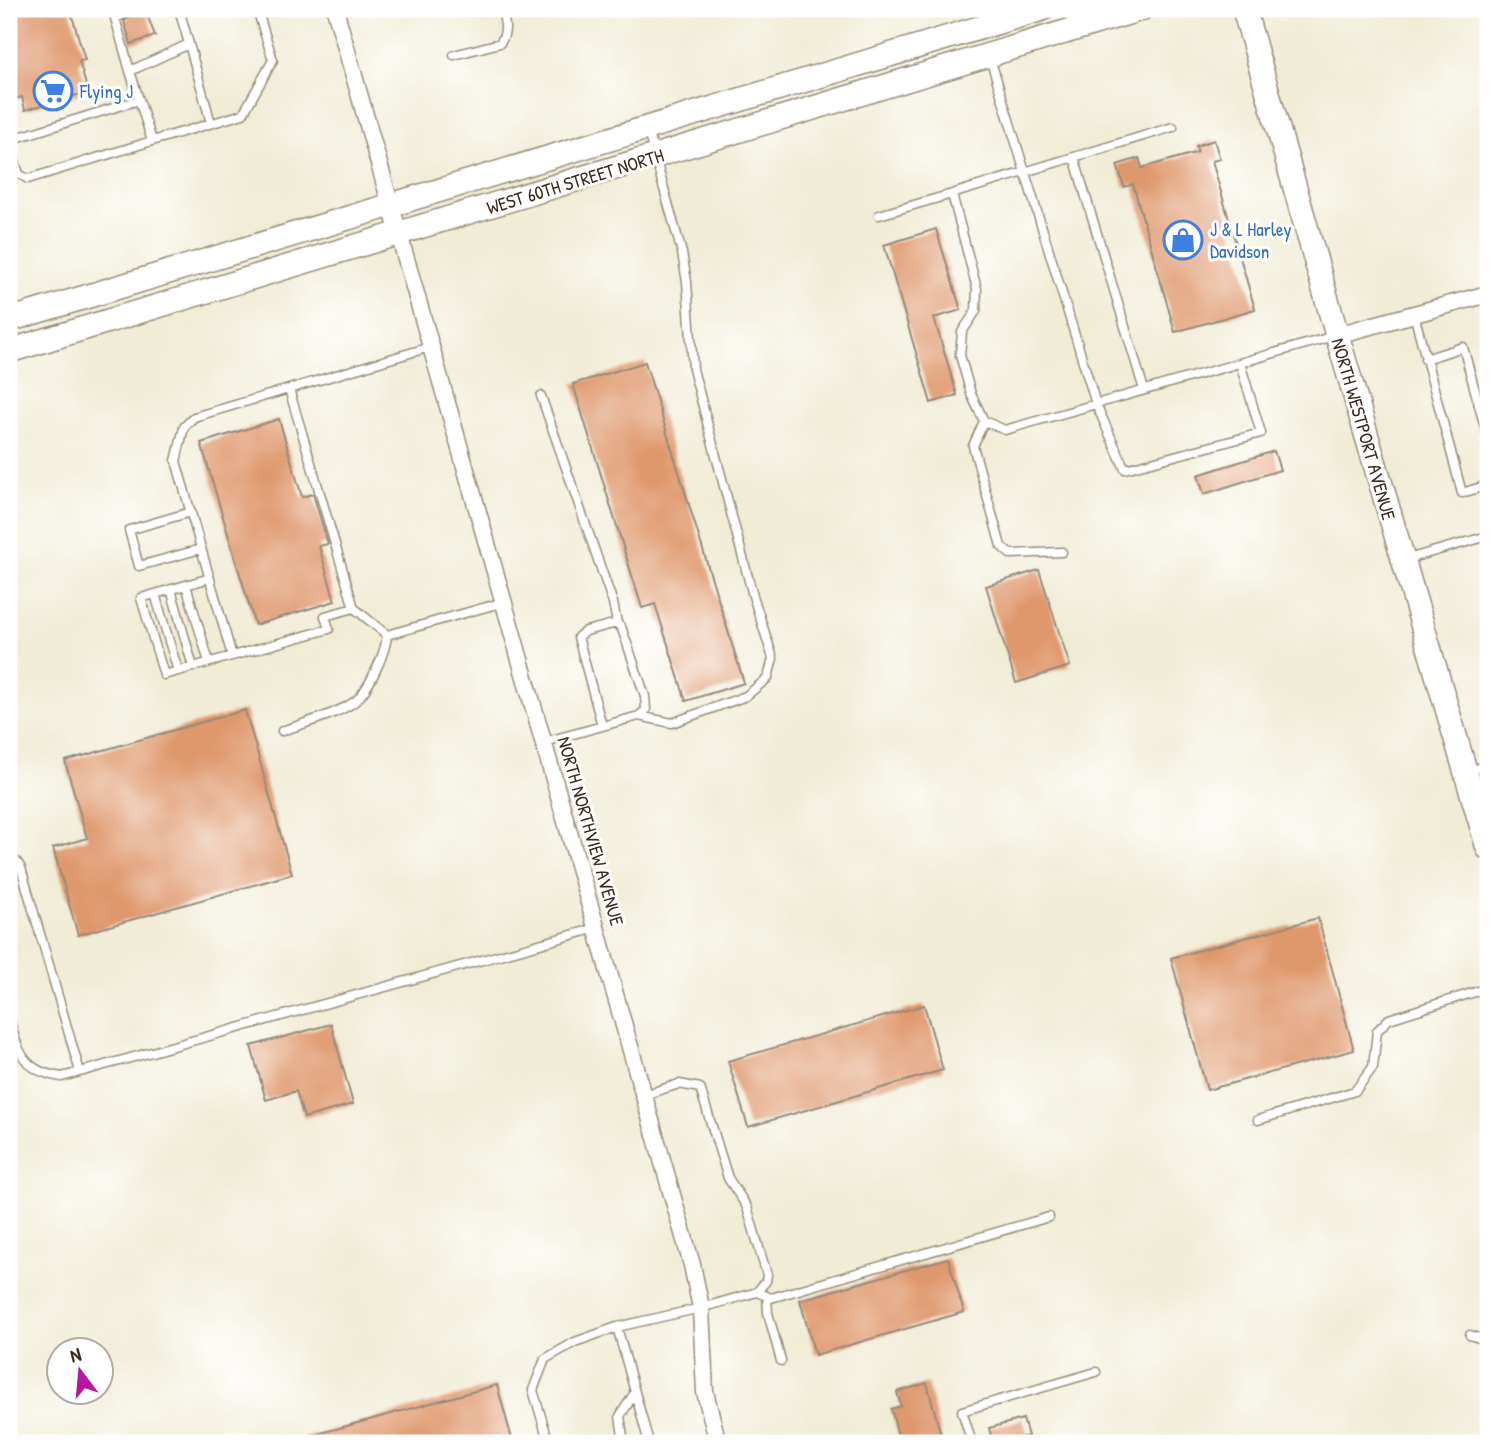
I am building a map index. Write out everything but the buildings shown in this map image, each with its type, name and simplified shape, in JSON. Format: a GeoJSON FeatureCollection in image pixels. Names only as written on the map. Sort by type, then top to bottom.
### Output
{"type":"FeatureCollection","features":[{"type":"Feature","properties":{"kind":"main road","name":"WEST 60TH STREET NORTH"},"geometry":{"type":"LineString","coordinates":[[9,320],[1042,9]]}},
{"type":"Feature","properties":{"kind":"main road","name":"WEST 60TH STREET NORTH"},"geometry":{"type":"LineString","coordinates":[[9,351],[1141,9]]}},
{"type":"Feature","properties":{"kind":"main road","name":"NORTH WESTPORT AVENUE"},"geometry":{"type":"LineString","coordinates":[[1244,9],[1488,848]]}},
{"type":"Feature","properties":{"kind":"street","name":"NORTH NORTHVIEW AVENUE"},"geometry":{"type":"LineString","coordinates":[[335,9],[692,1265],[701,1308],[705,1392],[718,1443]]}},
{"type":"Feature","properties":{"kind":"street"},"geometry":{"type":"LineString","coordinates":[[1337,335],[1488,294]]}},
{"type":"Feature","properties":{"kind":"lane"},"geometry":{"type":"LineString","coordinates":[[179,9],[211,123]]}},
{"type":"Feature","properties":{"kind":"lane"},"geometry":{"type":"LineString","coordinates":[[139,100],[16,138],[11,149],[19,174],[28,179],[243,114],[273,60],[257,9]]}},
{"type":"Feature","properties":{"kind":"lane"},"geometry":{"type":"LineString","coordinates":[[454,55],[500,43],[504,37],[506,23],[502,9]]}},
{"type":"Feature","properties":{"kind":"lane"},"geometry":{"type":"LineString","coordinates":[[116,14],[152,141]]}},
{"type":"Feature","properties":{"kind":"lane"},"geometry":{"type":"LineString","coordinates":[[130,71],[189,44]]}},
{"type":"Feature","properties":{"kind":"lane"},"geometry":{"type":"LineString","coordinates":[[989,55],[1096,404],[1125,469],[1261,433],[1240,363]]}},
{"type":"Feature","properties":{"kind":"lane"},"geometry":{"type":"LineString","coordinates":[[878,215],[1173,127]]}},
{"type":"Feature","properties":{"kind":"lane"},"geometry":{"type":"LineString","coordinates":[[639,716],[672,723],[746,696],[768,678],[773,658],[753,596],[694,369],[684,262],[647,128]]}},
{"type":"Feature","properties":{"kind":"lane"},"geometry":{"type":"LineString","coordinates":[[1074,157],[1144,390]]}},
{"type":"Feature","properties":{"kind":"lane"},"geometry":{"type":"LineString","coordinates":[[952,194],[978,289],[976,311],[962,332],[960,355],[971,394],[985,421],[1005,430],[1337,335]]}},
{"type":"Feature","properties":{"kind":"lane"},"geometry":{"type":"LineString","coordinates":[[1414,314],[1462,493],[1488,485]]}},
{"type":"Feature","properties":{"kind":"lane"},"geometry":{"type":"LineString","coordinates":[[232,656],[176,461],[184,427],[194,417],[430,347]]}},
{"type":"Feature","properties":{"kind":"lane"},"geometry":{"type":"LineString","coordinates":[[1425,359],[1463,347],[1488,438]]}},
{"type":"Feature","properties":{"kind":"lane"},"geometry":{"type":"LineString","coordinates":[[289,389],[354,608],[387,635]]}},
{"type":"Feature","properties":{"kind":"lane"},"geometry":{"type":"LineString","coordinates":[[541,396],[613,603],[617,623],[622,629],[645,696],[646,710],[639,716],[544,742]]}},
{"type":"Feature","properties":{"kind":"lane"},"geometry":{"type":"LineString","coordinates":[[985,421],[973,446],[1001,546],[1010,554],[1062,552]]}},
{"type":"Feature","properties":{"kind":"lane"},"geometry":{"type":"LineString","coordinates":[[191,512],[129,530],[132,542],[139,566],[201,549]]}},
{"type":"Feature","properties":{"kind":"lane"},"geometry":{"type":"LineString","coordinates":[[1403,560],[1488,536]]}},
{"type":"Feature","properties":{"kind":"lane"},"geometry":{"type":"LineString","coordinates":[[210,578],[141,598],[164,675],[329,629],[325,616],[354,608]]}},
{"type":"Feature","properties":{"kind":"lane"},"geometry":{"type":"LineString","coordinates":[[186,585],[209,662]]}},
{"type":"Feature","properties":{"kind":"lane"},"geometry":{"type":"LineString","coordinates":[[171,589],[193,667]]}},
{"type":"Feature","properties":{"kind":"lane"},"geometry":{"type":"LineString","coordinates":[[155,594],[177,671]]}},
{"type":"Feature","properties":{"kind":"lane"},"geometry":{"type":"LineString","coordinates":[[387,635],[504,602]]}},
{"type":"Feature","properties":{"kind":"lane"},"geometry":{"type":"LineString","coordinates":[[602,726],[578,637],[586,631],[617,623]]}},
{"type":"Feature","properties":{"kind":"lane"},"geometry":{"type":"LineString","coordinates":[[282,731],[318,719],[355,702],[381,658],[387,635]]}},
{"type":"Feature","properties":{"kind":"lane"},"geometry":{"type":"LineString","coordinates":[[1466,772],[1488,765]]}},
{"type":"Feature","properties":{"kind":"lane"},"geometry":{"type":"LineString","coordinates":[[9,860],[17,862],[22,868],[80,1072]]}},
{"type":"Feature","properties":{"kind":"lane"},"geometry":{"type":"LineString","coordinates":[[9,1017],[20,1051],[28,1064],[41,1074],[62,1077],[597,928]]}},
{"type":"Feature","properties":{"kind":"lane"},"geometry":{"type":"LineString","coordinates":[[1258,1120],[1355,1091],[1373,1067],[1377,1031],[1389,1019],[1488,988]]}},
{"type":"Feature","properties":{"kind":"lane"},"geometry":{"type":"LineString","coordinates":[[549,1443],[534,1390],[545,1359],[575,1342],[617,1327],[757,1292],[766,1281],[767,1275],[747,1207],[729,1178],[700,1088],[679,1084],[644,1095]]}},
{"type":"Feature","properties":{"kind":"lane"},"geometry":{"type":"LineString","coordinates":[[757,1292],[767,1297],[784,1294],[1049,1217]]}},
{"type":"Feature","properties":{"kind":"lane"},"geometry":{"type":"LineString","coordinates":[[767,1297],[768,1313],[781,1361]]}},
{"type":"Feature","properties":{"kind":"lane"},"geometry":{"type":"LineString","coordinates":[[617,1327],[649,1443]]}},
{"type":"Feature","properties":{"kind":"lane"},"geometry":{"type":"LineString","coordinates":[[1470,1335],[1488,1341]]}},
{"type":"Feature","properties":{"kind":"lane"},"geometry":{"type":"LineString","coordinates":[[972,1443],[962,1411],[1096,1372]]}},
{"type":"Feature","properties":{"kind":"lane"},"geometry":{"type":"LineString","coordinates":[[624,1443],[620,1416],[635,1394]]}},
{"type":"Feature","properties":{"kind":"place","name":"Flying J"},"geometry":{"type":"Point","coordinates":[53,91]}},
{"type":"Feature","properties":{"kind":"place","name":"J & L Harley Davidson"},"geometry":{"type":"Point","coordinates":[1183,240]}}]}
